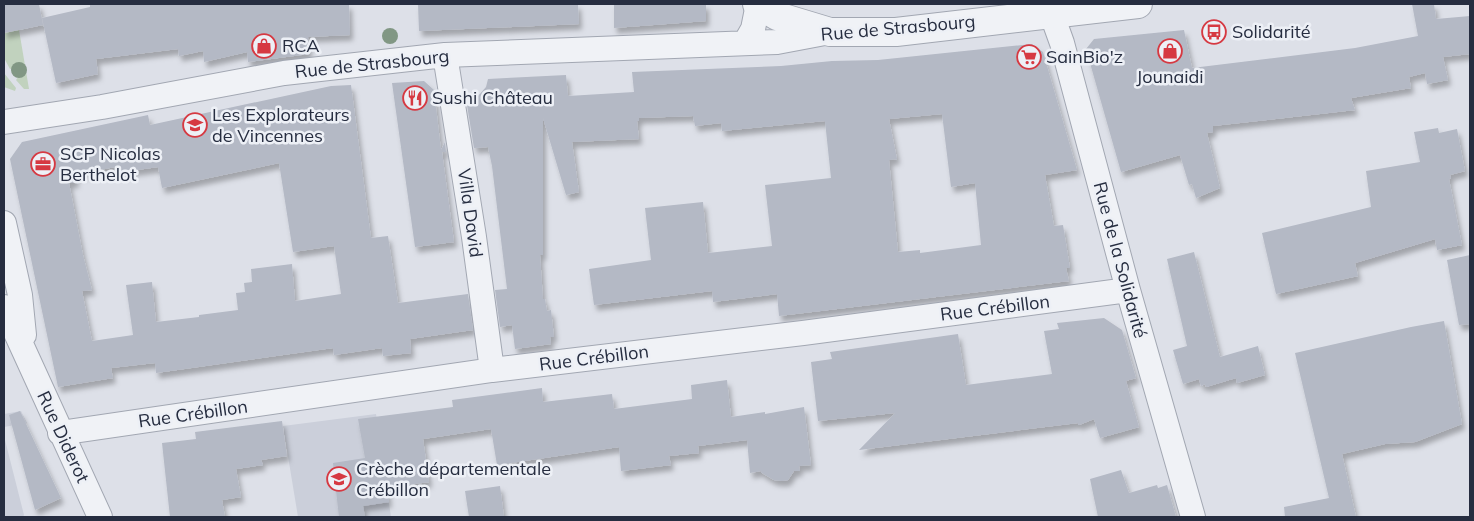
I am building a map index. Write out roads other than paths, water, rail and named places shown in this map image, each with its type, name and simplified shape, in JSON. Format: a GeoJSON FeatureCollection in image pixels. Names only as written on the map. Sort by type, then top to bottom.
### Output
{"type":"FeatureCollection","features":[{"type":"Feature","properties":{"kind":"street"},"geometry":{"type":"LineString","coordinates":[[745,43],[753,29],[758,4],[777,16],[830,32]]}},
{"type":"Feature","properties":{"kind":"street","name":"Rue de Strasbourg"},"geometry":{"type":"LineString","coordinates":[[4,122],[102,107],[284,73],[445,55],[778,42],[830,32],[896,32],[1050,9],[1138,4]]}},
{"type":"Feature","properties":{"kind":"street","name":"Rue de la Solidarité"},"geometry":{"type":"LineString","coordinates":[[1050,9],[1062,43],[1128,290],[1193,517]]}},
{"type":"Feature","properties":{"kind":"street","name":"Villa David"},"geometry":{"type":"LineString","coordinates":[[445,55],[474,237],[492,370]]}},
{"type":"Feature","properties":{"kind":"street","name":"Rue Diderot"},"geometry":{"type":"LineString","coordinates":[[4,224],[20,295],[26,357]]}},
{"type":"Feature","properties":{"kind":"street","name":"Rue Crébillon"},"geometry":{"type":"LineString","coordinates":[[60,433],[492,370],[803,333],[1128,290]]}},
{"type":"Feature","properties":{"kind":"street","name":"Rue Diderot"},"geometry":{"type":"LineString","coordinates":[[4,307],[100,517]]}},
{"type":"Feature","properties":{"kind":"place","name":"Solidarité"},"geometry":{"type":"Point","coordinates":[1214,32]}},
{"type":"Feature","properties":{"kind":"place","name":"RCA"},"geometry":{"type":"Point","coordinates":[264,46]}},
{"type":"Feature","properties":{"kind":"place","name":"Jounaidi"},"geometry":{"type":"Point","coordinates":[1170,51]}},
{"type":"Feature","properties":{"kind":"place","name":"SainBio'z"},"geometry":{"type":"Point","coordinates":[1029,57]}},
{"type":"Feature","properties":{"kind":"place","name":"Sushi Château"},"geometry":{"type":"Point","coordinates":[415,98]}},
{"type":"Feature","properties":{"kind":"place","name":"Les Explorateurs de Vincennes"},"geometry":{"type":"Point","coordinates":[195,125]}},
{"type":"Feature","properties":{"kind":"place","name":"SCP Nicolas Berthelot"},"geometry":{"type":"Point","coordinates":[43,164]}},
{"type":"Feature","properties":{"kind":"place","name":"Crèche départementale Crébillon"},"geometry":{"type":"Point","coordinates":[339,479]}}]}
